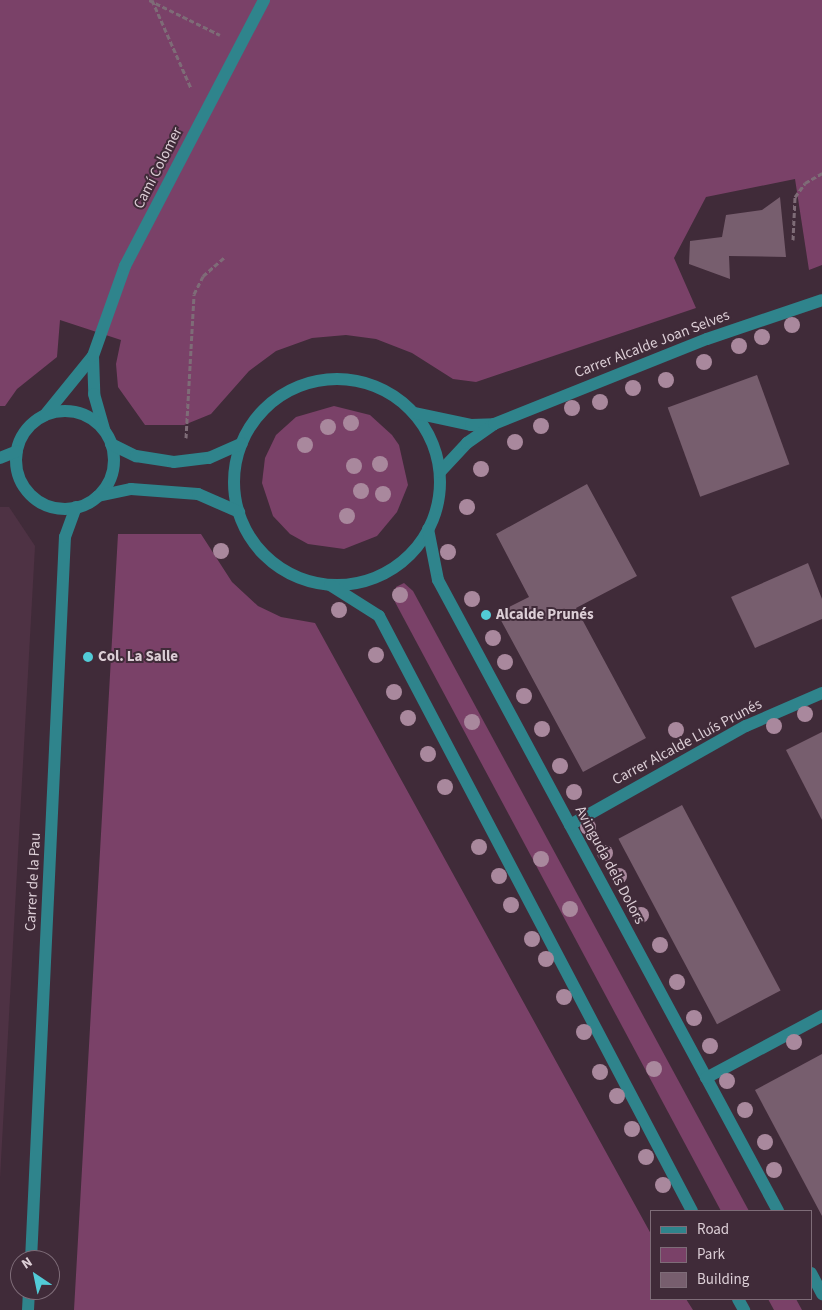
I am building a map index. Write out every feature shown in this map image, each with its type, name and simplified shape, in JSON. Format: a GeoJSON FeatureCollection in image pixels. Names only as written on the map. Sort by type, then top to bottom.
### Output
{"type":"FeatureCollection","features":[{"type":"Feature","properties":{"kind":"street","name":"Camí Colomer"},"geometry":{"type":"LineString","coordinates":[[45,415],[92,356],[125,266],[264,0]]}},
{"type":"Feature","properties":{"kind":"street","name":"Carrer Alcalde Joan Selves"},"geometry":{"type":"LineString","coordinates":[[440,472],[467,443],[494,424],[707,339],[822,300]]}},
{"type":"Feature","properties":{"kind":"street","name":"Camí Colomer"},"geometry":{"type":"LineString","coordinates":[[92,356],[94,394],[104,430]]}},
{"type":"Feature","properties":{"kind":"street"},"geometry":{"type":"LineString","coordinates":[[320,381],[366,383],[388,392],[414,413],[429,435],[440,472],[437,507],[428,529],[413,551],[387,572],[356,583],[330,584],[294,576],[273,562],[252,539],[238,512],[234,477],[242,443],[268,405],[288,392],[320,381]]}},
{"type":"Feature","properties":{"kind":"street"},"geometry":{"type":"LineString","coordinates":[[98,496],[111,476],[111,444],[104,430],[80,413],[59,411],[45,415],[27,430],[17,451],[18,473],[28,492],[47,505],[76,507],[98,496],[131,489],[198,494],[238,512]]}},
{"type":"Feature","properties":{"kind":"street","name":"Carrer Alcalde Joan Selves"},"geometry":{"type":"LineString","coordinates":[[414,413],[471,425],[494,424]]}},
{"type":"Feature","properties":{"kind":"street"},"geometry":{"type":"LineString","coordinates":[[111,444],[136,456],[184,461],[209,458],[242,443]]}},
{"type":"Feature","properties":{"kind":"street"},"geometry":{"type":"LineString","coordinates":[[0,458],[17,451]]}},
{"type":"Feature","properties":{"kind":"street","name":"Carrer de la Pau"},"geometry":{"type":"LineString","coordinates":[[31,1250],[65,537],[76,507]]}},
{"type":"Feature","properties":{"kind":"street","name":"Avinguda dels Dolors"},"geometry":{"type":"LineString","coordinates":[[428,529],[438,580],[777,1210]]}},
{"type":"Feature","properties":{"kind":"street"},"geometry":{"type":"LineString","coordinates":[[330,584],[378,616],[691,1210]]}},
{"type":"Feature","properties":{"kind":"street","name":"Carrer Alcalde Lluís Prunés"},"geometry":{"type":"LineString","coordinates":[[570,825],[746,726],[822,693]]}},
{"type":"Feature","properties":{"kind":"street"},"geometry":{"type":"LineString","coordinates":[[706,1078],[822,1016]]}},
{"type":"Feature","properties":{"kind":"street"},"geometry":{"type":"LineString","coordinates":[[812,1275],[822,1294]]}},
{"type":"Feature","properties":{"kind":"path"},"geometry":{"type":"LineString","coordinates":[[151,0],[240,45]]}},
{"type":"Feature","properties":{"kind":"path"},"geometry":{"type":"LineString","coordinates":[[151,0],[203,116]]}},
{"type":"Feature","properties":{"kind":"path"},"geometry":{"type":"LineString","coordinates":[[793,240],[795,197],[805,183],[822,173]]}},
{"type":"Feature","properties":{"kind":"path"},"geometry":{"type":"LineString","coordinates":[[184,461],[194,294],[203,276],[225,257]]}},
{"type":"Feature","properties":{"kind":"shaded area"},"geometry":{"type":"Polygon","coordinates":[[[0,507],[9,507],[35,546],[0,1178],[0,507]]]}},
{"type":"Feature","properties":{"kind":"green space"},"geometry":{"type":"Polygon","coordinates":[[[0,0],[822,0],[822,265],[809,270],[795,179],[706,197],[674,258],[696,308],[476,382],[453,379],[412,353],[376,339],[346,335],[312,338],[276,351],[249,371],[211,414],[184,425],[145,425],[118,387],[116,364],[121,340],[60,320],[57,357],[17,389],[5,406],[0,406],[0,0]]]}},
{"type":"Feature","properties":{"kind":"green space"},"geometry":{"type":"Polygon","coordinates":[[[334,406],[370,415],[392,435],[399,445],[408,485],[397,512],[377,536],[344,549],[308,544],[290,534],[273,516],[262,483],[265,458],[276,435],[296,417],[334,406]]]}},
{"type":"Feature","properties":{"kind":"green space"},"geometry":{"type":"Polygon","coordinates":[[[118,534],[201,534],[232,582],[258,606],[281,617],[315,623],[650,1232],[650,1300],[687,1300],[693,1310],[74,1310],[118,534]]]}},
{"type":"Feature","properties":{"kind":"green space"},"geometry":{"type":"Polygon","coordinates":[[[404,583],[413,591],[748,1210],[720,1210],[395,602],[396,587],[404,583]]]}},
{"type":"Feature","properties":{"kind":"green space"},"geometry":{"type":"Polygon","coordinates":[[[769,1300],[797,1300],[802,1310],[774,1310],[769,1300]]]}},
{"type":"Feature","properties":{"kind":"building"},"geometry":{"type":"Polygon","coordinates":[[[780,197],[786,257],[729,256],[730,279],[689,264],[690,241],[722,237],[726,215],[762,210],[780,197]]]}},
{"type":"Feature","properties":{"kind":"building"},"geometry":{"type":"Polygon","coordinates":[[[757,375],[789,464],[700,497],[668,407],[757,375]]]}},
{"type":"Feature","properties":{"kind":"building"},"geometry":{"type":"Polygon","coordinates":[[[587,484],[637,576],[576,608],[646,738],[583,772],[497,613],[529,597],[496,534],[587,484]]]}},
{"type":"Feature","properties":{"kind":"building"},"geometry":{"type":"Polygon","coordinates":[[[808,563],[822,599],[822,619],[755,648],[731,597],[808,563]]]}},
{"type":"Feature","properties":{"kind":"building"},"geometry":{"type":"Polygon","coordinates":[[[822,732],[822,820],[786,750],[822,732]]]}},
{"type":"Feature","properties":{"kind":"building"},"geometry":{"type":"Polygon","coordinates":[[[682,805],[781,990],[717,1024],[618,839],[682,805]]]}},
{"type":"Feature","properties":{"kind":"building"},"geometry":{"type":"Polygon","coordinates":[[[822,1054],[822,1216],[755,1090],[822,1054]]]}},
{"type":"Feature","properties":{"kind":"place","name":"Alcalde Prunés"},"geometry":{"type":"Point","coordinates":[486,615]}},
{"type":"Feature","properties":{"kind":"place","name":"Col. La Salle"},"geometry":{"type":"Point","coordinates":[88,657]}}]}
